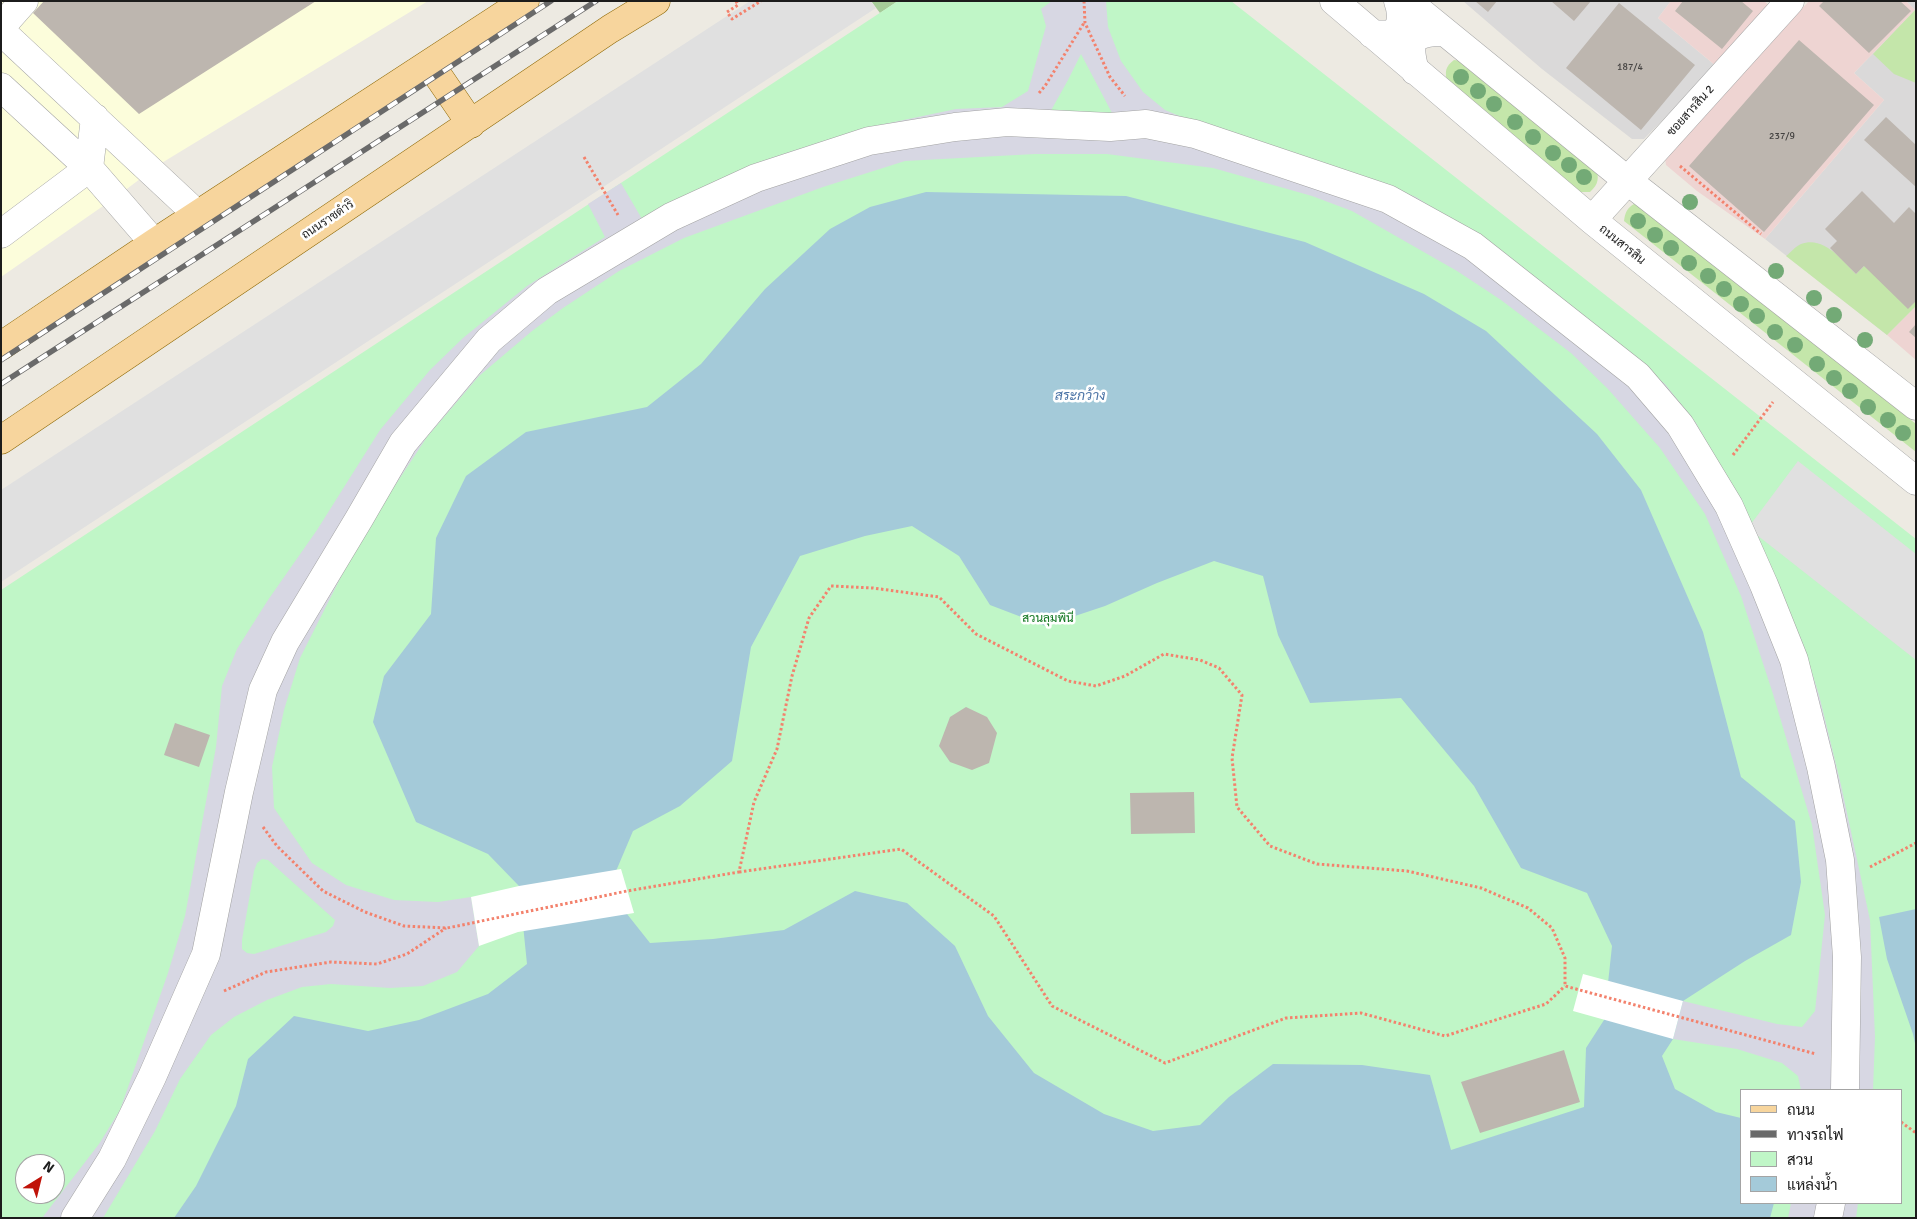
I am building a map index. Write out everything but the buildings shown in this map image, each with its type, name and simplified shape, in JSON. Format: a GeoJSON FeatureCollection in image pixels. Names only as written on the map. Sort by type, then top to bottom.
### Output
{"type":"FeatureCollection","features":[{"type":"Feature","properties":{"kind":"main road"},"geometry":{"type":"LineString","coordinates":[[1,346],[525,1]]}},
{"type":"Feature","properties":{"kind":"main road","name":"ถนนราชดำริ"},"geometry":{"type":"LineString","coordinates":[[1,440],[610,29],[656,1]]}},
{"type":"Feature","properties":{"kind":"main road"},"geometry":{"type":"LineString","coordinates":[[430,64],[471,124]]}},
{"type":"Feature","properties":{"kind":"street"},"geometry":{"type":"LineString","coordinates":[[1,27],[24,1]]}},
{"type":"Feature","properties":{"kind":"street","name":"ถนนสารสิน"},"geometry":{"type":"LineString","coordinates":[[1334,1],[1592,220],[1916,481]]}},
{"type":"Feature","properties":{"kind":"street"},"geometry":{"type":"LineString","coordinates":[[1372,34],[1389,34],[1396,30],[1401,20],[1398,1]]}},
{"type":"Feature","properties":{"kind":"street","name":"ซอยสารสิน 2"},"geometry":{"type":"LineString","coordinates":[[1592,220],[1790,1]]}},
{"type":"Feature","properties":{"kind":"street"},"geometry":{"type":"LineString","coordinates":[[1430,13],[1628,180],[1916,406]]}},
{"type":"Feature","properties":{"kind":"street"},"geometry":{"type":"LineString","coordinates":[[1415,71],[1410,52],[1412,41],[1419,35],[1427,32],[1430,13]]}},
{"type":"Feature","properties":{"kind":"street"},"geometry":{"type":"LineString","coordinates":[[1,31],[198,215]]}},
{"type":"Feature","properties":{"kind":"street"},"geometry":{"type":"LineString","coordinates":[[1,87],[89,168],[154,244]]}},
{"type":"Feature","properties":{"kind":"street"},"geometry":{"type":"LineString","coordinates":[[1,234],[89,168],[95,118]]}},
{"type":"Feature","properties":{"kind":"street"},"geometry":{"type":"LineString","coordinates":[[75,1218],[112,1159],[152,1077],[206,954],[239,792],[263,690],[285,642],[402,443],[488,340],[547,292],[633,239],[670,217],[756,178],[869,141],[955,127],[1007,122],[1110,127],[1146,124],[1195,134],[1388,198],[1473,246],[1638,376],[1680,425],[1729,506],[1794,660],[1821,767],[1840,860],[1847,957],[1845,1089]]}},
{"type":"Feature","properties":{"kind":"street"},"geometry":{"type":"LineString","coordinates":[[1828,1218],[1831,1204]]}},
{"type":"Feature","properties":{"kind":"path"},"geometry":{"type":"LineString","coordinates":[[736,1],[738,5],[727,12],[732,19],[758,2]]}},
{"type":"Feature","properties":{"kind":"path"},"geometry":{"type":"LineString","coordinates":[[1084,1],[1085,23],[1110,77],[1146,124]]}},
{"type":"Feature","properties":{"kind":"path"},"geometry":{"type":"LineString","coordinates":[[1007,122],[1025,108],[1045,86],[1085,23]]}},
{"type":"Feature","properties":{"kind":"path"},"geometry":{"type":"LineString","coordinates":[[584,157],[633,239]]}},
{"type":"Feature","properties":{"kind":"path"},"geometry":{"type":"LineString","coordinates":[[1680,160],[1679,165],[1761,234]]}},
{"type":"Feature","properties":{"kind":"path"},"geometry":{"type":"LineString","coordinates":[[1712,478],[1762,418],[1788,378]]}},
{"type":"Feature","properties":{"kind":"path"},"geometry":{"type":"LineString","coordinates":[[239,792],[277,846],[323,891],[365,912],[404,926],[447,928],[627,891],[739,872],[901,849],[994,916],[1052,1006],[1165,1063],[1286,1018],[1361,1013],[1445,1036],[1546,1004],[1565,986],[1565,958],[1552,928],[1528,908],[1481,888],[1407,871],[1317,864],[1270,846],[1237,807],[1232,758],[1242,694],[1219,668],[1200,660],[1164,654],[1125,676],[1096,686],[1068,681],[976,634],[939,598],[914,593],[874,588],[831,586],[809,618],[792,676],[777,749],[754,802],[739,872]]}},
{"type":"Feature","properties":{"kind":"path"},"geometry":{"type":"LineString","coordinates":[[1842,884],[1916,843]]}},
{"type":"Feature","properties":{"kind":"path"},"geometry":{"type":"LineString","coordinates":[[220,994],[266,972],[331,962],[377,964],[407,954],[447,928]]}},
{"type":"Feature","properties":{"kind":"path"},"geometry":{"type":"LineString","coordinates":[[1565,986],[1845,1062]]}},
{"type":"Feature","properties":{"kind":"path"},"geometry":{"type":"LineString","coordinates":[[1815,1061],[1818,1044]]}},
{"type":"Feature","properties":{"kind":"path"},"geometry":{"type":"LineString","coordinates":[[1902,1123],[1916,1133]]}},
{"type":"Feature","properties":{"kind":"shaded area"},"geometry":{"type":"Polygon","coordinates":[[[1,1],[428,1],[160,164],[1,277],[1,1]]]}},
{"type":"Feature","properties":{"kind":"shaded area"},"geometry":{"type":"Polygon","coordinates":[[[750,1],[871,1],[876,8],[1,582],[1,490],[750,1]]]}},
{"type":"Feature","properties":{"kind":"shaded area"},"geometry":{"type":"Polygon","coordinates":[[[1052,1],[1106,1],[1108,27],[1121,61],[1143,92],[1165,110],[1220,133],[1416,197],[1466,230],[1665,384],[1696,423],[1743,507],[1803,644],[1819,695],[1841,785],[1870,920],[1875,1037],[1873,1089],[1801,1089],[1798,1076],[1782,1063],[1737,1049],[1673,1039],[1683,1001],[1777,1024],[1802,1027],[1815,1011],[1825,915],[1812,825],[1773,694],[1741,596],[1705,514],[1660,448],[1608,389],[1571,353],[1501,300],[1457,271],[1352,211],[1312,196],[1213,168],[1107,154],[1035,154],[905,161],[823,187],[684,238],[619,271],[532,331],[479,376],[427,437],[349,561],[300,658],[284,710],[272,767],[274,808],[312,863],[346,885],[394,900],[438,902],[471,897],[479,946],[457,972],[423,986],[390,988],[331,984],[302,987],[267,1000],[234,1017],[211,1035],[180,1079],[155,1131],[103,1218],[42,1218],[53,1204],[65,1204],[65,1188],[99,1144],[120,1110],[168,973],[185,916],[216,747],[222,686],[237,649],[268,600],[317,530],[380,430],[430,370],[463,338],[527,286],[605,237],[588,204],[621,183],[642,219],[708,185],[771,158],[861,129],[956,109],[1002,107],[1028,91],[1046,26],[1041,9],[1052,1]],[[1081,54],[1068,80],[1049,114],[1112,113],[1081,54]],[[262,859],[257,863],[254,871],[242,949],[247,953],[254,954],[326,932],[333,926],[335,920],[268,860],[262,859]]]}},
{"type":"Feature","properties":{"kind":"shaded area"},"geometry":{"type":"Polygon","coordinates":[[[1463,1],[1671,1],[1658,18],[1716,66],[1644,139],[1632,139],[1542,69],[1463,1]]]}},
{"type":"Feature","properties":{"kind":"shaded area"},"geometry":{"type":"Polygon","coordinates":[[[1671,1],[1764,1],[1772,8],[1716,66],[1658,18],[1671,1]]]}},
{"type":"Feature","properties":{"kind":"shaded area"},"geometry":{"type":"Polygon","coordinates":[[[1809,1],[1906,1],[1915,10],[1854,73],[1884,100],[1765,239],[1697,191],[1666,165],[1665,158],[1809,1]]]}},
{"type":"Feature","properties":{"kind":"shaded area"},"geometry":{"type":"Polygon","coordinates":[[[1906,1],[1916,1],[1916,306],[1887,335],[1765,239],[1884,100],[1854,73],[1915,10],[1906,1]]]}},
{"type":"Feature","properties":{"kind":"shaded area"},"geometry":{"type":"Polygon","coordinates":[[[1916,306],[1916,360],[1887,335],[1916,306]]]}},
{"type":"Feature","properties":{"kind":"shaded area"},"geometry":{"type":"Polygon","coordinates":[[[1798,461],[1916,554],[1916,660],[1748,528],[1798,461]]]}},
{"type":"Feature","properties":{"kind":"shaded area"},"geometry":{"type":"Polygon","coordinates":[[[1791,1204],[1858,1204],[1856,1218],[1788,1218],[1791,1204]]]}},
{"type":"Feature","properties":{"kind":"green space"},"geometry":{"type":"Polygon","coordinates":[[[871,1],[898,1],[880,13],[871,1]]]}},
{"type":"Feature","properties":{"kind":"green space","name":"สวนลุมพินี"},"geometry":{"type":"Polygon","coordinates":[[[898,1],[1231,1],[1916,539],[1916,1218],[1,1218],[1,590],[898,1]]]}},
{"type":"Feature","properties":{"kind":"green space"},"geometry":{"type":"Polygon","coordinates":[[[1915,10],[1916,83],[1894,74],[1873,54],[1915,10]]]}},
{"type":"Feature","properties":{"kind":"green space"},"geometry":{"type":"Polygon","coordinates":[[[1454,60],[1468,62],[1596,166],[1598,180],[1593,189],[1590,192],[1579,192],[1447,82],[1446,70],[1454,60]]]}},
{"type":"Feature","properties":{"kind":"green space"},"geometry":{"type":"Polygon","coordinates":[[[1634,204],[1641,207],[1916,424],[1916,452],[1624,221],[1627,211],[1634,204]]]}},
{"type":"Feature","properties":{"kind":"green space"},"geometry":{"type":"Polygon","coordinates":[[[1916,216],[1916,306],[1887,335],[1786,256],[1801,244],[1817,243],[1839,256],[1856,274],[1916,216]]]}},
{"type":"Feature","properties":{"kind":"water","name":"สระกว้าง"},"geometry":{"type":"Polygon","coordinates":[[[926,192],[1126,196],[1305,242],[1424,294],[1486,331],[1597,434],[1641,490],[1703,632],[1741,777],[1795,821],[1801,882],[1791,935],[1745,961],[1683,1001],[1673,1039],[1662,1056],[1675,1089],[1716,1112],[1740,1118],[1740,1204],[1774,1204],[1770,1218],[174,1218],[196,1186],[236,1106],[248,1059],[294,1016],[368,1031],[419,1020],[488,994],[527,964],[519,886],[488,854],[416,822],[373,722],[384,676],[431,614],[436,538],[466,476],[526,432],[647,407],[701,364],[765,289],[830,229],[870,207],[926,192]],[[912,526],[865,536],[800,556],[751,647],[732,761],[680,806],[633,831],[608,890],[650,943],[713,939],[784,930],[855,891],[907,903],[955,946],[988,1016],[1034,1073],[1104,1114],[1153,1131],[1200,1125],[1229,1097],[1273,1064],[1362,1065],[1430,1075],[1451,1150],[1584,1107],[1586,1048],[1604,1020],[1612,946],[1587,893],[1521,868],[1474,786],[1401,698],[1310,703],[1278,635],[1263,576],[1214,561],[1105,606],[1045,626],[990,605],[959,556],[912,526]]]}},
{"type":"Feature","properties":{"kind":"water"},"geometry":{"type":"Polygon","coordinates":[[[1916,909],[1916,1048],[1887,959],[1879,917],[1916,909]]]}},
{"type":"Feature","properties":{"kind":"pier"},"geometry":{"type":"Polygon","coordinates":[[[621,869],[634,913],[518,932],[479,946],[471,897],[519,886],[621,869]]]}},
{"type":"Feature","properties":{"kind":"pier"},"geometry":{"type":"Polygon","coordinates":[[[1583,974],[1683,1001],[1673,1039],[1573,1011],[1583,974]]]}},
{"type":"Feature","properties":{"kind":"railway"},"geometry":{"type":"LineString","coordinates":[[1,360],[551,1]]}},
{"type":"Feature","properties":{"kind":"railway"},"geometry":{"type":"LineString","coordinates":[[1,384],[596,1]]}}]}
